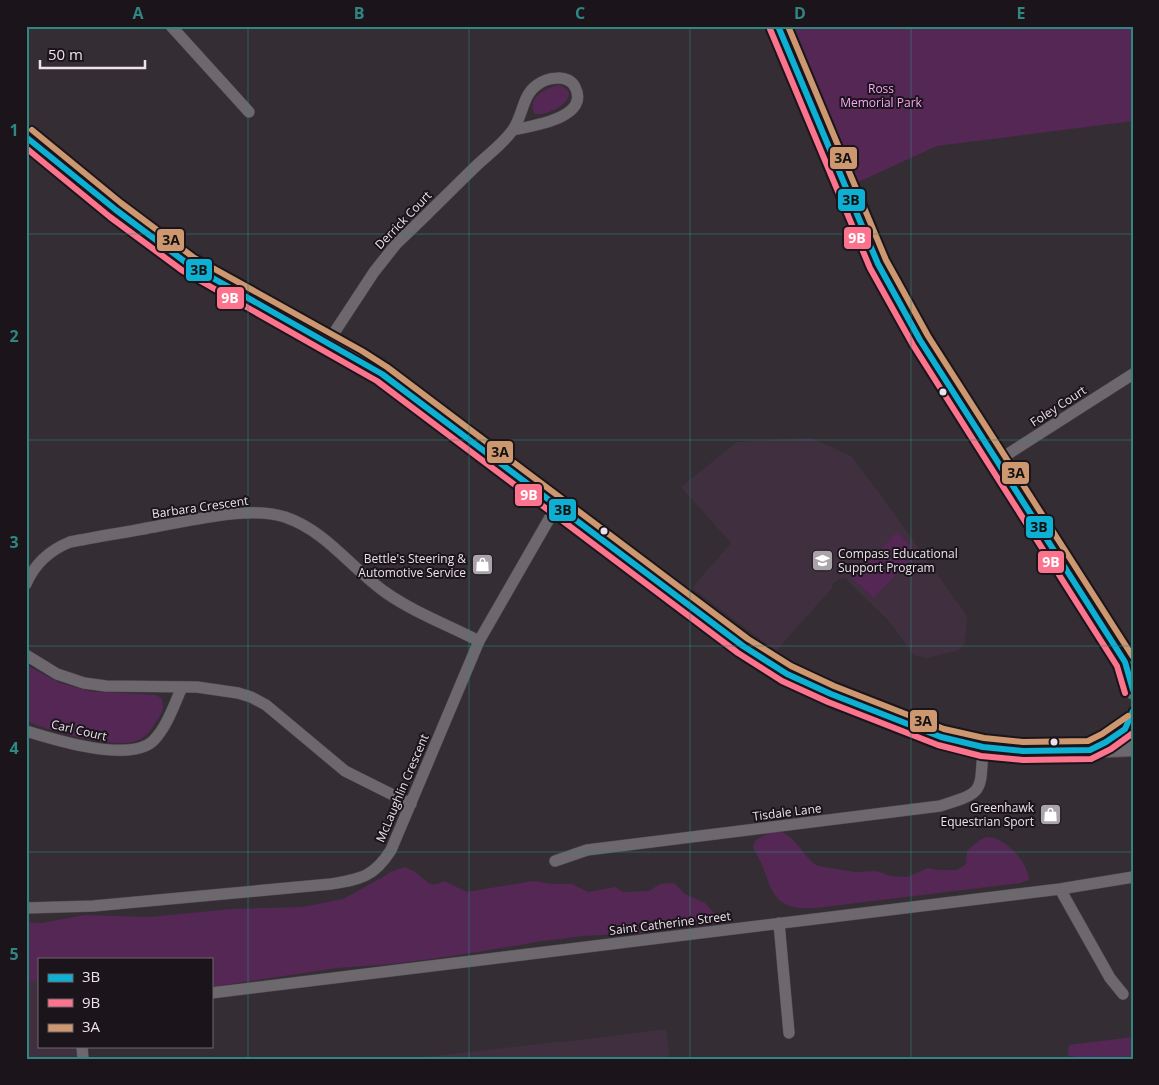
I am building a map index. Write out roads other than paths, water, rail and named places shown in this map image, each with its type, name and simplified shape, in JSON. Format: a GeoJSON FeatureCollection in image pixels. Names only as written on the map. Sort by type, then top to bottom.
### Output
{"type":"FeatureCollection","features":[{"type":"Feature","properties":{"kind":"street"},"geometry":{"type":"LineString","coordinates":[[171,26],[249,112]]}},
{"type":"Feature","properties":{"kind":"street"},"geometry":{"type":"LineString","coordinates":[[778,26],[885,278],[920,340],[1129,668],[1133,691]]}},
{"type":"Feature","properties":{"kind":"street","name":"Derrick Court"},"geometry":{"type":"LineString","coordinates":[[328,342],[383,260],[513,130],[529,92],[535,86],[551,79],[561,78],[569,81],[574,86],[578,96],[575,106],[565,115],[550,122],[513,130]]}},
{"type":"Feature","properties":{"kind":"street"},"geometry":{"type":"LineString","coordinates":[[26,137],[116,210],[188,264],[382,374],[556,507],[743,646],[787,674],[831,694],[940,737],[983,748],[1023,751],[1133,748]]}},
{"type":"Feature","properties":{"kind":"street","name":"Foley Court"},"geometry":{"type":"LineString","coordinates":[[997,460],[1133,374]]}},
{"type":"Feature","properties":{"kind":"street","name":"McLaughlin Crescent"},"geometry":{"type":"LineString","coordinates":[[26,908],[113,904],[331,884],[360,878],[373,872],[391,850],[479,641],[556,507]]}},
{"type":"Feature","properties":{"kind":"street","name":"Barbara Crescent"},"geometry":{"type":"LineString","coordinates":[[26,584],[41,560],[55,549],[70,542],[233,515],[269,514],[283,517],[310,528],[324,538],[376,586],[395,598],[479,641]]}},
{"type":"Feature","properties":{"kind":"street"},"geometry":{"type":"LineString","coordinates":[[26,655],[57,674],[84,683],[106,686],[182,687],[228,691],[256,699],[276,713],[345,770],[411,804]]}},
{"type":"Feature","properties":{"kind":"street","name":"Carl Court"},"geometry":{"type":"LineString","coordinates":[[26,731],[111,751],[137,749],[148,745],[161,732],[182,687]]}},
{"type":"Feature","properties":{"kind":"street"},"geometry":{"type":"LineString","coordinates":[[1090,750],[1106,742],[1129,726],[1133,710]]}},
{"type":"Feature","properties":{"kind":"street","name":"Tisdale Lane"},"geometry":{"type":"LineString","coordinates":[[555,860],[587,850],[940,806],[967,797],[978,790],[981,784],[983,748]]}},
{"type":"Feature","properties":{"kind":"street","name":"Saint Catherine Street"},"geometry":{"type":"LineString","coordinates":[[212,994],[1060,889],[1133,877]]}},
{"type":"Feature","properties":{"kind":"street"},"geometry":{"type":"LineString","coordinates":[[1060,889],[1110,978],[1123,994]]}},
{"type":"Feature","properties":{"kind":"street"},"geometry":{"type":"LineString","coordinates":[[779,923],[789,1033]]}},
{"type":"Feature","properties":{"kind":"place","name":"Compass Educational Support Program"},"geometry":{"type":"Point","coordinates":[822,560]}},
{"type":"Feature","properties":{"kind":"place","name":"Bettle's Steering & Automotive Service"},"geometry":{"type":"Point","coordinates":[482,565]}},
{"type":"Feature","properties":{"kind":"place","name":"Greenhawk Equestrian Sport"},"geometry":{"type":"Point","coordinates":[1050,814]}},
{"type":"Feature","properties":{"kind":"park label","name":"Ross Memorial Park"},"geometry":{"type":"Point","coordinates":[881,95]}}]}
